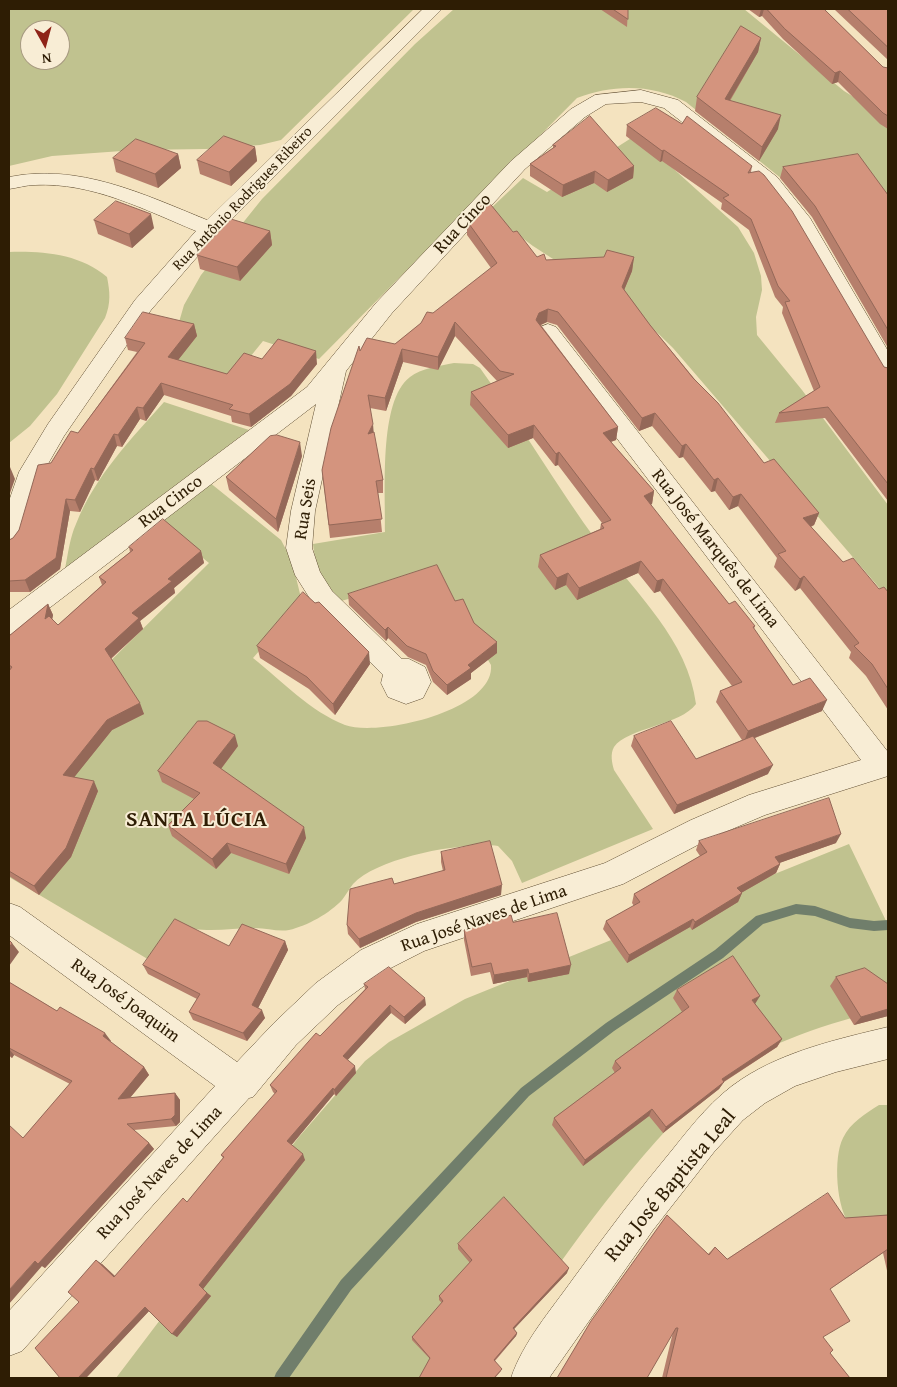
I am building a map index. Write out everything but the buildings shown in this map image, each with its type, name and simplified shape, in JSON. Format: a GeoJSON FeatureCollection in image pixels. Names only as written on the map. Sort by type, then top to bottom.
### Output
{"type":"FeatureCollection","features":[{"type":"Feature","properties":{"kind":"street","name":"Rua Antônio Rodrigues Ribeiro"},"geometry":{"type":"LineString","coordinates":[[9,541],[28,478],[56,430],[143,305],[210,229],[433,9]]}},
{"type":"Feature","properties":{"kind":"street","name":"Rua Cinco"},"geometry":{"type":"LineString","coordinates":[[9,624],[303,403],[335,370],[384,308],[518,165],[586,106],[602,100],[630,96],[653,98],[672,104],[774,186],[800,218],[888,370]]}},
{"type":"Feature","properties":{"kind":"street"},"geometry":{"type":"LineString","coordinates":[[9,183],[45,178],[96,186],[210,229]]}},
{"type":"Feature","properties":{"kind":"street","name":"Rua José Marquês de Lima"},"geometry":{"type":"LineString","coordinates":[[548,332],[885,765]]}},
{"type":"Feature","properties":{"kind":"street","name":"Rua Seis"},"geometry":{"type":"LineString","coordinates":[[335,370],[303,511],[299,548],[308,575],[323,598],[399,673]]}},
{"type":"Feature","properties":{"kind":"street","name":"Rua José Naves de Lima"},"geometry":{"type":"LineString","coordinates":[[9,1338],[285,1034],[327,994],[379,957],[417,939],[612,874],[701,829],[759,804],[885,765]]}},
{"type":"Feature","properties":{"kind":"street","name":"Rua José Joaquim"},"geometry":{"type":"LineString","coordinates":[[9,917],[241,1084]]}},
{"type":"Feature","properties":{"kind":"street","name":"Rua José Baptista Leal"},"geometry":{"type":"LineString","coordinates":[[529,1378],[541,1356],[630,1229],[720,1120],[753,1092],[791,1072],[847,1053],[888,1043]]}},
{"type":"Feature","properties":{"kind":"green space"},"geometry":{"type":"Polygon","coordinates":[[[9,9],[414,9],[281,140],[260,145],[206,149],[136,150],[52,156],[9,166],[9,9]]]}},
{"type":"Feature","properties":{"kind":"green space"},"geometry":{"type":"Polygon","coordinates":[[[454,9],[744,9],[844,91],[888,118],[888,251],[782,179],[686,102],[673,96],[647,89],[619,88],[605,90],[577,98],[319,359],[263,341],[229,383],[169,365],[170,353],[184,305],[201,275],[262,199],[415,44],[454,9]]]}},
{"type":"Feature","properties":{"kind":"green space"},"geometry":{"type":"Polygon","coordinates":[[[636,135],[738,227],[754,253],[761,276],[762,290],[756,317],[757,335],[802,390],[888,505],[888,598],[673,348],[638,314],[533,246],[498,220],[489,210],[523,178],[547,192],[636,135]]]}},
{"type":"Feature","properties":{"kind":"green space"},"geometry":{"type":"Polygon","coordinates":[[[9,252],[48,253],[85,263],[107,277],[109,298],[105,318],[57,394],[30,426],[9,443],[9,252]]]}},
{"type":"Feature","properties":{"kind":"green space"},"geometry":{"type":"Polygon","coordinates":[[[454,363],[473,364],[480,368],[599,544],[672,638],[683,659],[691,681],[696,704],[679,717],[630,735],[614,747],[612,753],[614,770],[653,829],[522,883],[512,861],[498,846],[464,846],[422,853],[382,866],[365,874],[353,884],[337,905],[311,922],[296,928],[289,930],[255,928],[194,929],[151,961],[9,877],[9,762],[209,563],[156,520],[209,482],[281,540],[292,561],[302,602],[253,658],[308,704],[345,725],[361,728],[382,727],[432,717],[455,707],[475,695],[487,681],[491,665],[457,608],[441,574],[341,601],[330,589],[322,575],[316,560],[313,544],[385,532],[386,449],[388,427],[393,406],[400,389],[414,374],[425,369],[454,363]]]}},
{"type":"Feature","properties":{"kind":"green space"},"geometry":{"type":"Polygon","coordinates":[[[164,402],[249,430],[65,569],[74,529],[93,490],[115,459],[164,402]]]}},
{"type":"Feature","properties":{"kind":"green space"},"geometry":{"type":"Polygon","coordinates":[[[849,844],[888,925],[888,1008],[821,1027],[778,1044],[737,1064],[711,1082],[643,1156],[594,1217],[548,1280],[482,1378],[116,1378],[298,1138],[365,1061],[389,1042],[465,999],[849,844]]]}},
{"type":"Feature","properties":{"kind":"green space"},"geometry":{"type":"Polygon","coordinates":[[[879,1105],[888,1105],[888,1254],[859,1234],[846,1218],[839,1196],[837,1170],[840,1147],[846,1132],[854,1123],[879,1105]]]}},
{"type":"Feature","properties":{"kind":"waterway"},"geometry":{"type":"LineString","coordinates":[[281,1378],[346,1285],[525,1092],[610,1027],[719,954],[760,920],[796,909],[815,911],[850,923],[874,926],[888,925]]}},
{"type":"Feature","properties":{"kind":"district","name":"SANTA LÚCIA"},"geometry":{"type":"Point","coordinates":[197,820]}}]}
